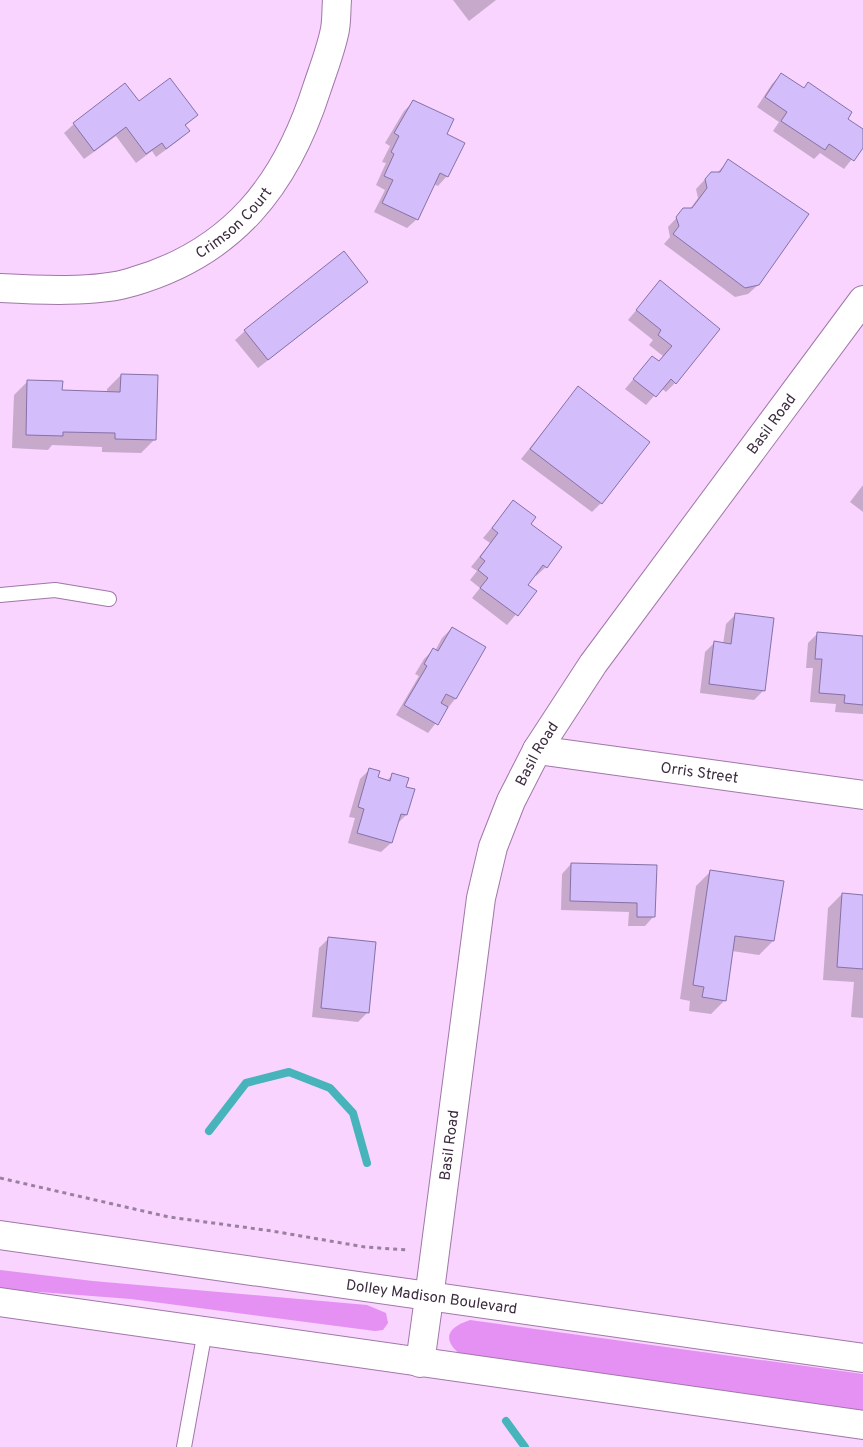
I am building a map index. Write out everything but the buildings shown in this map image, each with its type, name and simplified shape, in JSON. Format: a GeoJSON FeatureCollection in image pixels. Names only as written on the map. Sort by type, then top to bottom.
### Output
{"type":"FeatureCollection","features":[{"type":"Feature","properties":{"kind":"street","name":"Crimson Court"},"geometry":{"type":"LineString","coordinates":[[0,288],[111,287],[133,282],[180,263],[203,251],[236,226],[263,198],[297,142],[335,33],[336,0]]}},
{"type":"Feature","properties":{"kind":"street","name":"Basil Road"},"geometry":{"type":"LineString","coordinates":[[420,1363],[481,898],[493,847],[507,810],[537,750],[593,664],[863,300]]}},
{"type":"Feature","properties":{"kind":"street","name":"Orris Street"},"geometry":{"type":"LineString","coordinates":[[537,750],[863,794]]}},
{"type":"Feature","properties":{"kind":"street","name":"Dolley Madison Boulevard"},"geometry":{"type":"LineString","coordinates":[[0,1235],[429,1298],[863,1358]]}},
{"type":"Feature","properties":{"kind":"street"},"geometry":{"type":"LineString","coordinates":[[0,1302],[863,1425]]}},
{"type":"Feature","properties":{"kind":"lane"},"geometry":{"type":"LineString","coordinates":[[0,595],[55,590],[110,599]]}},
{"type":"Feature","properties":{"kind":"lane"},"geometry":{"type":"LineString","coordinates":[[184,1447],[205,1331]]}},
{"type":"Feature","properties":{"kind":"path"},"geometry":{"type":"LineString","coordinates":[[0,1178],[169,1217],[272,1231],[365,1247],[435,1251]]}},
{"type":"Feature","properties":{"kind":"shaded area"},"geometry":{"type":"Polygon","coordinates":[[[0,1270],[93,1281],[367,1305],[386,1313],[388,1323],[383,1330],[375,1331],[131,1299],[0,1289],[0,1270]]]}},
{"type":"Feature","properties":{"kind":"shaded area"},"geometry":{"type":"Polygon","coordinates":[[[470,1320],[863,1374],[863,1412],[468,1360],[454,1349],[449,1338],[454,1328],[470,1320]]]}},
{"type":"Feature","properties":{"kind":"waterway"},"geometry":{"type":"LineString","coordinates":[[209,1131],[246,1083],[289,1072],[330,1088],[353,1113],[367,1163]]}},
{"type":"Feature","properties":{"kind":"waterway"},"geometry":{"type":"LineString","coordinates":[[506,1421],[525,1447]]}}]}
